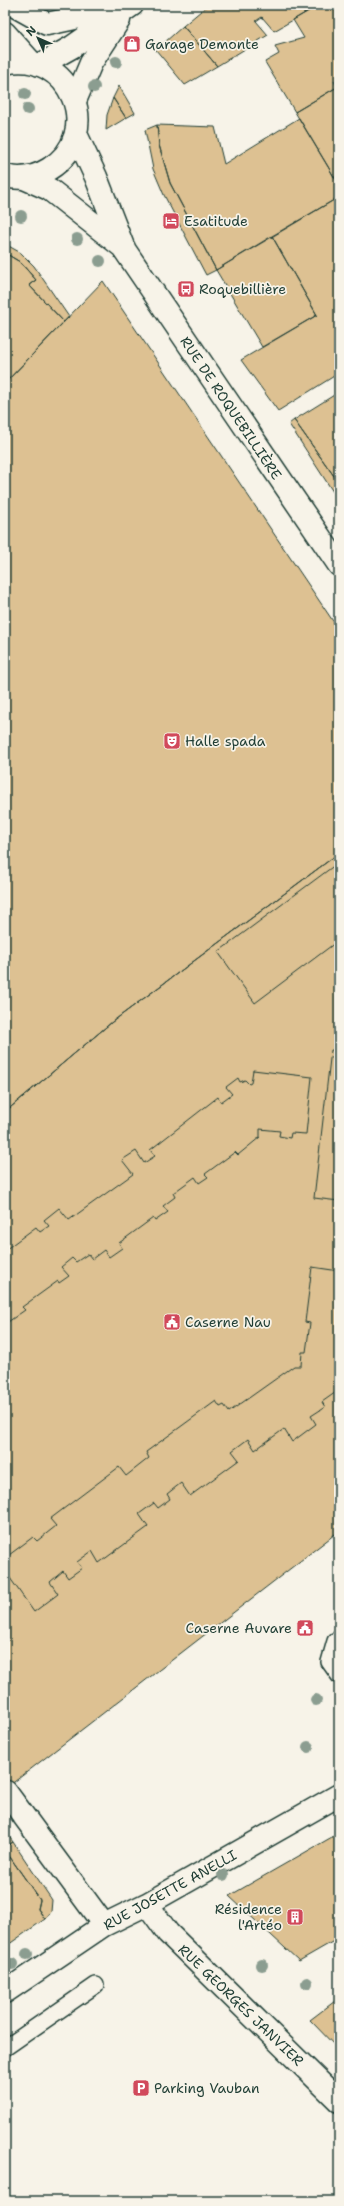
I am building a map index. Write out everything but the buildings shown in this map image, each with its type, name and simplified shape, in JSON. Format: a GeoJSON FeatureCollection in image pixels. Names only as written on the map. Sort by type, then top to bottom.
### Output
{"type":"FeatureCollection","features":[{"type":"Feature","properties":{"kind":"street"},"geometry":{"type":"LineString","coordinates":[[13,5],[47,24],[122,8]]}},
{"type":"Feature","properties":{"kind":"street"},"geometry":{"type":"LineString","coordinates":[[5,63],[35,63],[72,47],[122,8]]}},
{"type":"Feature","properties":{"kind":"street"},"geometry":{"type":"LineString","coordinates":[[75,101],[91,63],[122,8]]}},
{"type":"Feature","properties":{"kind":"street"},"geometry":{"type":"LineString","coordinates":[[5,33],[35,63],[62,79],[70,89],[75,101],[77,112],[76,134],[69,151],[57,164],[41,174],[15,177]]}},
{"type":"Feature","properties":{"kind":"street","name":"RUE DE ROQUEBILLIÈRE"},"geometry":{"type":"LineString","coordinates":[[76,134],[96,176],[124,249],[339,566]]}},
{"type":"Feature","properties":{"kind":"street","name":"RUE DE ROQUEBILLIÈRE"},"geometry":{"type":"LineString","coordinates":[[15,177],[55,193],[124,249]]}},
{"type":"Feature","properties":{"kind":"street"},"geometry":{"type":"LineString","coordinates":[[6,1792],[104,1925]]}},
{"type":"Feature","properties":{"kind":"street","name":"RUE JOSETTE ANELLI"},"geometry":{"type":"LineString","coordinates":[[5,1992],[104,1925],[147,1904],[339,1795]]}},
{"type":"Feature","properties":{"kind":"street","name":"RUE GEORGES JANVIER"},"geometry":{"type":"LineString","coordinates":[[147,1904],[168,1933],[339,2101]]}},
{"type":"Feature","properties":{"kind":"lane"},"geometry":{"type":"LineString","coordinates":[[339,1638],[335,1642],[329,1662],[339,1676]]}},
{"type":"Feature","properties":{"kind":"lane"},"geometry":{"type":"LineString","coordinates":[[5,2048],[96,1985]]}},
{"type":"Feature","properties":{"kind":"place","name":"Garage Demonte"},"geometry":{"type":"Point","coordinates":[132,44]}},
{"type":"Feature","properties":{"kind":"place","name":"Esatitude"},"geometry":{"type":"Point","coordinates":[171,221]}},
{"type":"Feature","properties":{"kind":"place","name":"Roquebillière"},"geometry":{"type":"Point","coordinates":[186,289]}},
{"type":"Feature","properties":{"kind":"place","name":"Halle spada"},"geometry":{"type":"Point","coordinates":[172,741]}},
{"type":"Feature","properties":{"kind":"place","name":"Caserne Nau"},"geometry":{"type":"Point","coordinates":[172,1322]}},
{"type":"Feature","properties":{"kind":"place","name":"Caserne Auvare"},"geometry":{"type":"Point","coordinates":[305,1628]}},
{"type":"Feature","properties":{"kind":"place","name":"Résidence l'Artéo"},"geometry":{"type":"Point","coordinates":[295,1917]}},
{"type":"Feature","properties":{"kind":"place","name":"Parking Vauban"},"geometry":{"type":"Point","coordinates":[141,2088]}}]}
